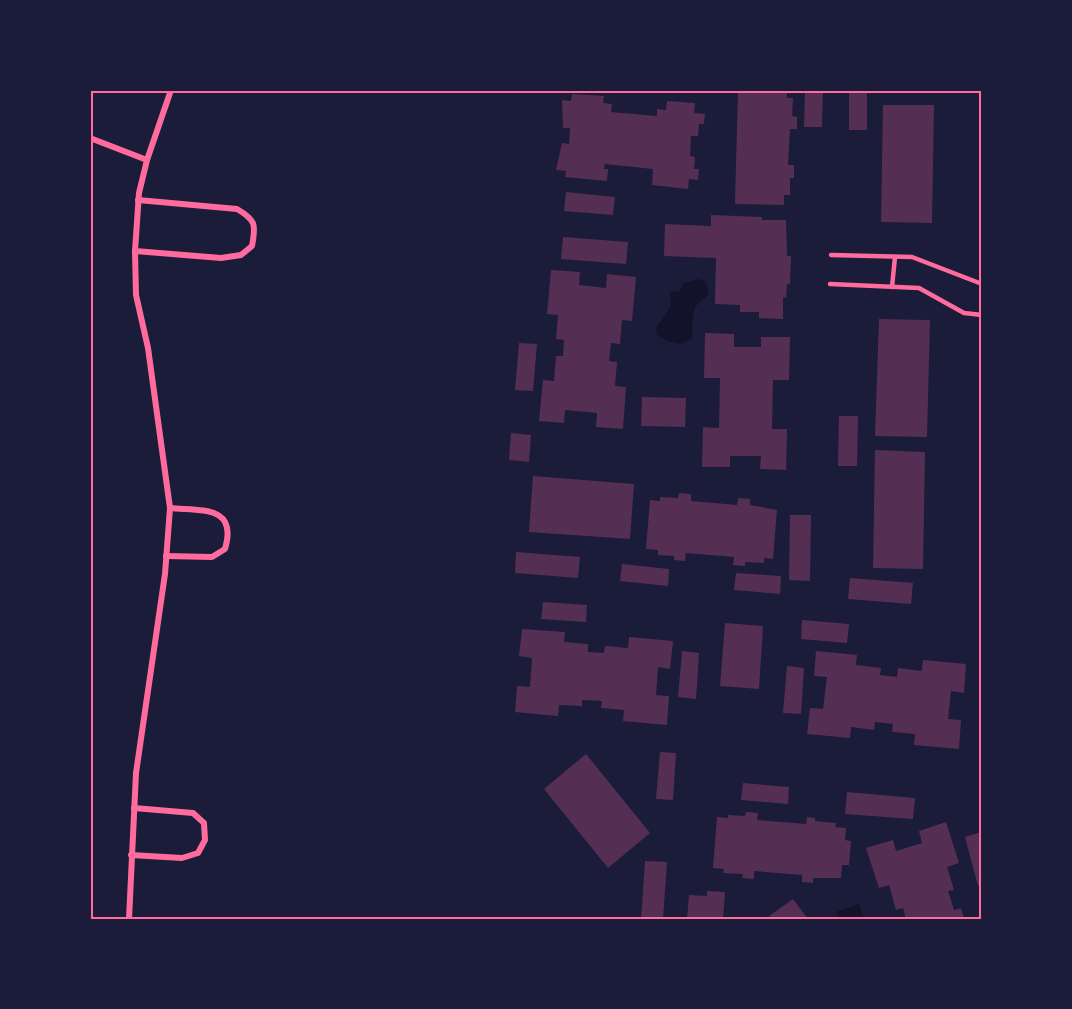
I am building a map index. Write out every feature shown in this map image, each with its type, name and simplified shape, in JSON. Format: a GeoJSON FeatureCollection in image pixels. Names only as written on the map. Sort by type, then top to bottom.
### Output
{"type":"FeatureCollection","features":[{"type":"Feature","properties":{"kind":"street"},"geometry":{"type":"LineString","coordinates":[[129,919],[136,773],[166,556],[170,508],[148,348],[136,295],[135,251],[138,200],[147,160],[171,90]]}},
{"type":"Feature","properties":{"kind":"street"},"geometry":{"type":"LineString","coordinates":[[90,138],[147,160]]}},
{"type":"Feature","properties":{"kind":"street"},"geometry":{"type":"LineString","coordinates":[[135,251],[221,258],[241,255],[252,246],[255,229],[251,217],[237,209],[138,200]]}},
{"type":"Feature","properties":{"kind":"street"},"geometry":{"type":"LineString","coordinates":[[166,556],[212,557],[225,549],[230,532],[226,520],[215,512],[170,508]]}},
{"type":"Feature","properties":{"kind":"street"},"geometry":{"type":"LineString","coordinates":[[131,855],[183,858],[198,853],[206,840],[204,824],[193,813],[134,808]]}},
{"type":"Feature","properties":{"kind":"lane"},"geometry":{"type":"LineString","coordinates":[[831,255],[895,257],[926,261],[982,284]]}},
{"type":"Feature","properties":{"kind":"lane"},"geometry":{"type":"LineString","coordinates":[[892,287],[895,257]]}},
{"type":"Feature","properties":{"kind":"lane"},"geometry":{"type":"LineString","coordinates":[[830,284],[919,288],[964,313],[982,315]]}},
{"type":"Feature","properties":{"kind":"shaded area"},"geometry":{"type":"Polygon","coordinates":[[[698,279],[706,282],[709,294],[695,307],[692,338],[681,344],[667,341],[657,335],[656,328],[671,306],[670,292],[679,291],[684,283],[698,279]]]}},
{"type":"Feature","properties":{"kind":"shaded area"},"geometry":{"type":"Polygon","coordinates":[[[859,904],[864,919],[839,919],[836,912],[859,904]]]}},
{"type":"Feature","properties":{"kind":"building"},"geometry":{"type":"Polygon","coordinates":[[[738,90],[787,90],[787,98],[793,98],[792,116],[797,117],[797,129],[790,129],[788,165],[794,165],[794,178],[790,178],[790,195],[784,195],[784,205],[735,204],[738,90]]]}},
{"type":"Feature","properties":{"kind":"building"},"geometry":{"type":"Polygon","coordinates":[[[805,90],[823,90],[822,127],[804,127],[805,90]]]}},
{"type":"Feature","properties":{"kind":"building"},"geometry":{"type":"Polygon","coordinates":[[[849,91],[867,91],[867,130],[849,130],[849,91]]]}},
{"type":"Feature","properties":{"kind":"building"},"geometry":{"type":"Polygon","coordinates":[[[572,94],[604,96],[603,103],[612,104],[611,112],[657,116],[657,109],[666,110],[667,101],[695,103],[694,113],[705,114],[704,124],[699,124],[698,136],[691,136],[690,156],[695,157],[694,169],[699,169],[698,180],[689,179],[688,189],[652,185],[653,169],[605,164],[604,169],[608,169],[607,181],[565,177],[566,171],[556,170],[562,143],[569,144],[570,128],[563,128],[562,100],[571,101],[572,94]]]}},
{"type":"Feature","properties":{"kind":"building"},"geometry":{"type":"Polygon","coordinates":[[[883,105],[934,105],[932,223],[881,222],[883,105]]]}},
{"type":"Feature","properties":{"kind":"building"},"geometry":{"type":"Polygon","coordinates":[[[566,192],[615,197],[613,215],[564,211],[566,192]]]}},
{"type":"Feature","properties":{"kind":"building"},"geometry":{"type":"Polygon","coordinates":[[[711,215],[786,220],[787,256],[791,256],[790,284],[787,284],[786,298],[783,297],[783,319],[759,318],[759,312],[740,312],[740,305],[715,304],[716,258],[664,256],[665,224],[711,226],[711,215]]]}},
{"type":"Feature","properties":{"kind":"building"},"geometry":{"type":"Polygon","coordinates":[[[563,237],[628,242],[626,264],[561,259],[563,237]]]}},
{"type":"Feature","properties":{"kind":"building"},"geometry":{"type":"Polygon","coordinates":[[[551,270],[580,272],[579,285],[606,288],[607,274],[636,277],[632,321],[622,320],[620,344],[611,343],[609,361],[617,362],[615,386],[626,387],[623,429],[596,427],[597,413],[565,410],[564,423],[539,421],[543,380],[554,381],[556,356],[563,356],[564,340],[556,339],[558,315],[547,314],[551,270]]]}},
{"type":"Feature","properties":{"kind":"building"},"geometry":{"type":"Polygon","coordinates":[[[879,319],[930,320],[927,437],[875,436],[879,319]]]}},
{"type":"Feature","properties":{"kind":"building"},"geometry":{"type":"Polygon","coordinates":[[[705,333],[734,334],[734,347],[761,347],[761,337],[790,337],[789,380],[773,380],[772,429],[787,429],[786,470],[760,469],[761,456],[730,456],[730,467],[702,467],[703,427],[719,428],[720,378],[704,378],[705,333]]]}},
{"type":"Feature","properties":{"kind":"building"},"geometry":{"type":"Polygon","coordinates":[[[519,343],[537,344],[533,391],[515,390],[519,343]]]}},
{"type":"Feature","properties":{"kind":"building"},"geometry":{"type":"Polygon","coordinates":[[[642,397],[686,398],[685,427],[641,426],[642,397]]]}},
{"type":"Feature","properties":{"kind":"building"},"geometry":{"type":"Polygon","coordinates":[[[839,416],[858,416],[857,466],[838,466],[839,416]]]}},
{"type":"Feature","properties":{"kind":"building"},"geometry":{"type":"Polygon","coordinates":[[[511,433],[531,435],[529,462],[509,460],[511,433]]]}},
{"type":"Feature","properties":{"kind":"building"},"geometry":{"type":"Polygon","coordinates":[[[875,450],[925,452],[923,569],[873,568],[875,450]]]}},
{"type":"Feature","properties":{"kind":"building"},"geometry":{"type":"Polygon","coordinates":[[[533,476],[634,484],[630,539],[529,532],[533,476]]]}},
{"type":"Feature","properties":{"kind":"building"},"geometry":{"type":"Polygon","coordinates":[[[679,493],[691,494],[691,501],[737,505],[738,498],[750,499],[750,505],[777,510],[773,559],[764,558],[764,563],[745,562],[745,566],[733,565],[734,557],[686,553],[685,561],[674,560],[674,556],[658,555],[658,550],[646,549],[650,500],[660,501],[660,497],[678,498],[679,493]]]}},
{"type":"Feature","properties":{"kind":"building"},"geometry":{"type":"Polygon","coordinates":[[[790,515],[811,515],[810,581],[789,580],[790,515]]]}},
{"type":"Feature","properties":{"kind":"building"},"geometry":{"type":"Polygon","coordinates":[[[516,552],[580,557],[578,578],[515,573],[516,552]]]}},
{"type":"Feature","properties":{"kind":"building"},"geometry":{"type":"Polygon","coordinates":[[[622,564],[669,569],[668,586],[620,581],[622,564]]]}},
{"type":"Feature","properties":{"kind":"building"},"geometry":{"type":"Polygon","coordinates":[[[736,573],[781,576],[780,594],[734,590],[736,573]]]}},
{"type":"Feature","properties":{"kind":"building"},"geometry":{"type":"Polygon","coordinates":[[[850,578],[913,583],[911,604],[848,599],[850,578]]]}},
{"type":"Feature","properties":{"kind":"building"},"geometry":{"type":"Polygon","coordinates":[[[543,602],[587,605],[586,622],[541,619],[543,602]]]}},
{"type":"Feature","properties":{"kind":"building"},"geometry":{"type":"Polygon","coordinates":[[[802,620],[849,624],[847,643],[801,639],[802,620]]]}},
{"type":"Feature","properties":{"kind":"building"},"geometry":{"type":"Polygon","coordinates":[[[725,623],[763,626],[759,689],[720,686],[725,623]]]}},
{"type":"Feature","properties":{"kind":"building"},"geometry":{"type":"Polygon","coordinates":[[[522,629],[565,632],[564,642],[588,644],[588,652],[604,653],[605,646],[628,648],[629,637],[673,641],[670,669],[658,667],[656,695],[669,696],[667,725],[623,721],[624,710],[601,708],[602,701],[582,700],[582,706],[559,705],[558,716],[515,712],[517,686],[530,687],[532,658],[519,656],[522,629]]]}},
{"type":"Feature","properties":{"kind":"building"},"geometry":{"type":"Polygon","coordinates":[[[682,651],[699,653],[696,699],[678,697],[682,651]]]}},
{"type":"Feature","properties":{"kind":"building"},"geometry":{"type":"Polygon","coordinates":[[[816,651],[857,655],[856,665],[881,668],[880,675],[897,677],[898,668],[922,671],[923,660],[966,664],[964,693],[951,691],[948,719],[961,720],[959,749],[914,745],[915,734],[892,732],[893,724],[875,722],[874,730],[851,727],[850,738],[807,734],[810,708],[823,709],[827,677],[814,676],[816,651]]]}},
{"type":"Feature","properties":{"kind":"building"},"geometry":{"type":"Polygon","coordinates":[[[787,666],[804,668],[801,714],[783,713],[787,666]]]}},
{"type":"Feature","properties":{"kind":"building"},"geometry":{"type":"Polygon","coordinates":[[[660,752],[676,753],[673,800],[656,799],[660,752]]]}},
{"type":"Feature","properties":{"kind":"building"},"geometry":{"type":"Polygon","coordinates":[[[586,754],[650,833],[608,868],[544,789],[586,754]]]}},
{"type":"Feature","properties":{"kind":"building"},"geometry":{"type":"Polygon","coordinates":[[[743,783],[789,787],[788,804],[741,800],[743,783]]]}},
{"type":"Feature","properties":{"kind":"building"},"geometry":{"type":"Polygon","coordinates":[[[847,792],[915,798],[913,819],[845,814],[847,792]]]}},
{"type":"Feature","properties":{"kind":"building"},"geometry":{"type":"Polygon","coordinates":[[[746,812],[758,813],[757,820],[806,824],[807,817],[815,818],[815,821],[836,823],[835,827],[846,828],[845,840],[851,841],[849,865],[842,865],[841,878],[813,878],[813,883],[802,882],[802,875],[754,871],[754,879],[742,878],[743,874],[723,873],[724,869],[713,868],[717,817],[745,816],[746,812]]]}},
{"type":"Feature","properties":{"kind":"building"},"geometry":{"type":"Polygon","coordinates":[[[946,822],[959,863],[947,867],[954,890],[948,891],[954,910],[961,908],[964,919],[906,919],[903,908],[896,910],[889,885],[879,888],[866,848],[893,840],[896,851],[922,843],[919,831],[946,822]]]}},
{"type":"Feature","properties":{"kind":"building"},"geometry":{"type":"Polygon","coordinates":[[[981,832],[982,885],[978,886],[965,837],[981,832]]]}},
{"type":"Feature","properties":{"kind":"building"},"geometry":{"type":"Polygon","coordinates":[[[645,861],[667,862],[663,919],[641,919],[645,861]]]}},
{"type":"Feature","properties":{"kind":"building"},"geometry":{"type":"Polygon","coordinates":[[[707,891],[725,892],[723,919],[687,919],[689,895],[707,896],[707,891]]]}},
{"type":"Feature","properties":{"kind":"building"},"geometry":{"type":"Polygon","coordinates":[[[793,899],[808,919],[771,919],[769,916],[793,899]]]}}]}
